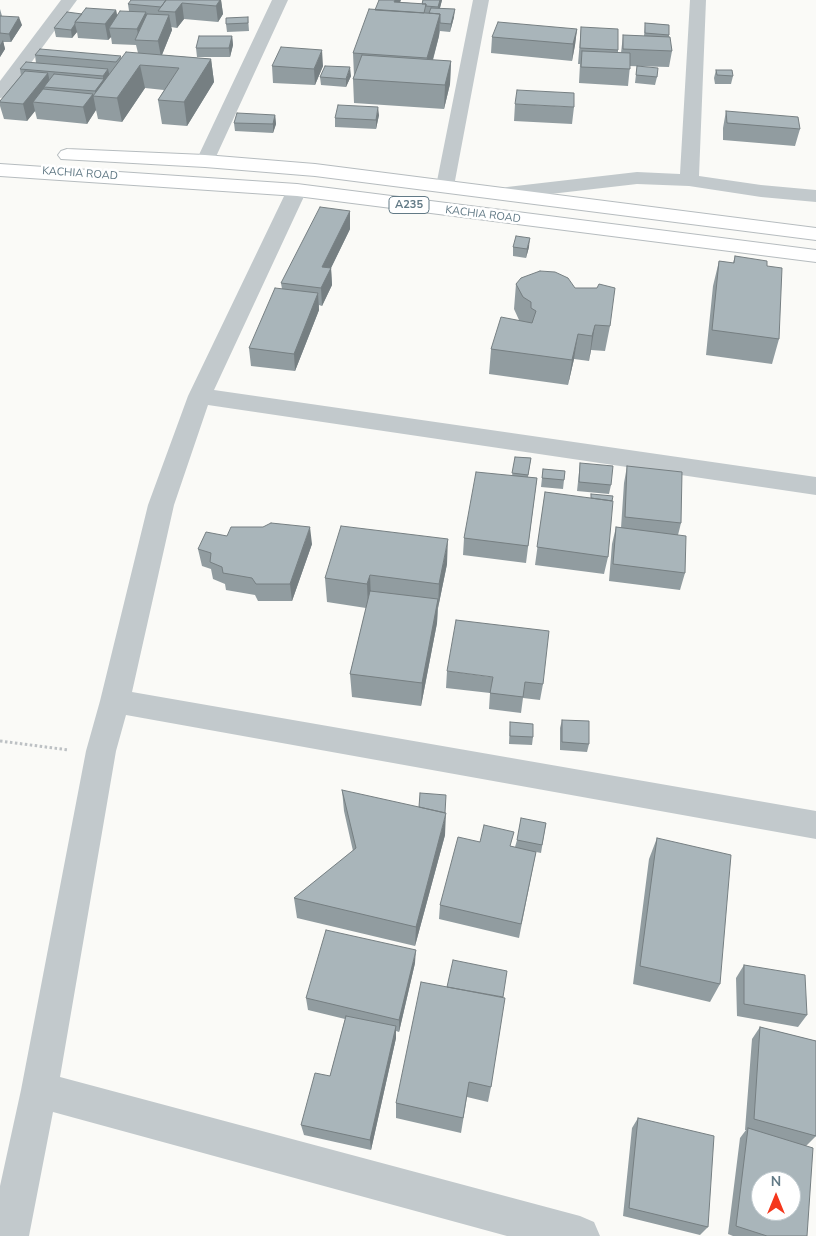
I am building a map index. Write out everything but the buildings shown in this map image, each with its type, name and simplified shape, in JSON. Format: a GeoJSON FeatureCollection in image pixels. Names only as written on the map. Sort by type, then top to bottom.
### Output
{"type":"FeatureCollection","features":[{"type":"Feature","properties":{"kind":"highway","name":"KACHIA ROAD"},"geometry":{"type":"LineString","coordinates":[[50,154],[205,161],[316,170],[816,234]]}},
{"type":"Feature","properties":{"kind":"highway","name":"KACHIA ROAD"},"geometry":{"type":"LineString","coordinates":[[0,170],[297,190],[816,256]]}},
{"type":"Feature","properties":{"kind":"highway"},"geometry":{"type":"LineString","coordinates":[[566,225],[573,202]]}},
{"type":"Feature","properties":{"kind":"street"},"geometry":{"type":"LineString","coordinates":[[0,93],[69,0]]}},
{"type":"Feature","properties":{"kind":"street"},"geometry":{"type":"LineString","coordinates":[[205,161],[280,0]]}},
{"type":"Feature","properties":{"kind":"street"},"geometry":{"type":"LineString","coordinates":[[445,186],[482,0]]}},
{"type":"Feature","properties":{"kind":"street"},"geometry":{"type":"LineString","coordinates":[[689,180],[698,0]]}},
{"type":"Feature","properties":{"kind":"street"},"geometry":{"type":"LineString","coordinates":[[507,193],[628,179],[689,180],[761,191],[816,196]]}},
{"type":"Feature","properties":{"kind":"street"},"geometry":{"type":"LineString","coordinates":[[10,1236],[39,1090],[101,751],[115,701],[161,506],[200,396],[297,190]]}},
{"type":"Feature","properties":{"kind":"street"},"geometry":{"type":"LineString","coordinates":[[200,396],[816,486]]}},
{"type":"Feature","properties":{"kind":"street"},"geometry":{"type":"LineString","coordinates":[[115,701],[816,825]]}},
{"type":"Feature","properties":{"kind":"street"},"geometry":{"type":"LineString","coordinates":[[39,1090],[580,1236]]}}]}
